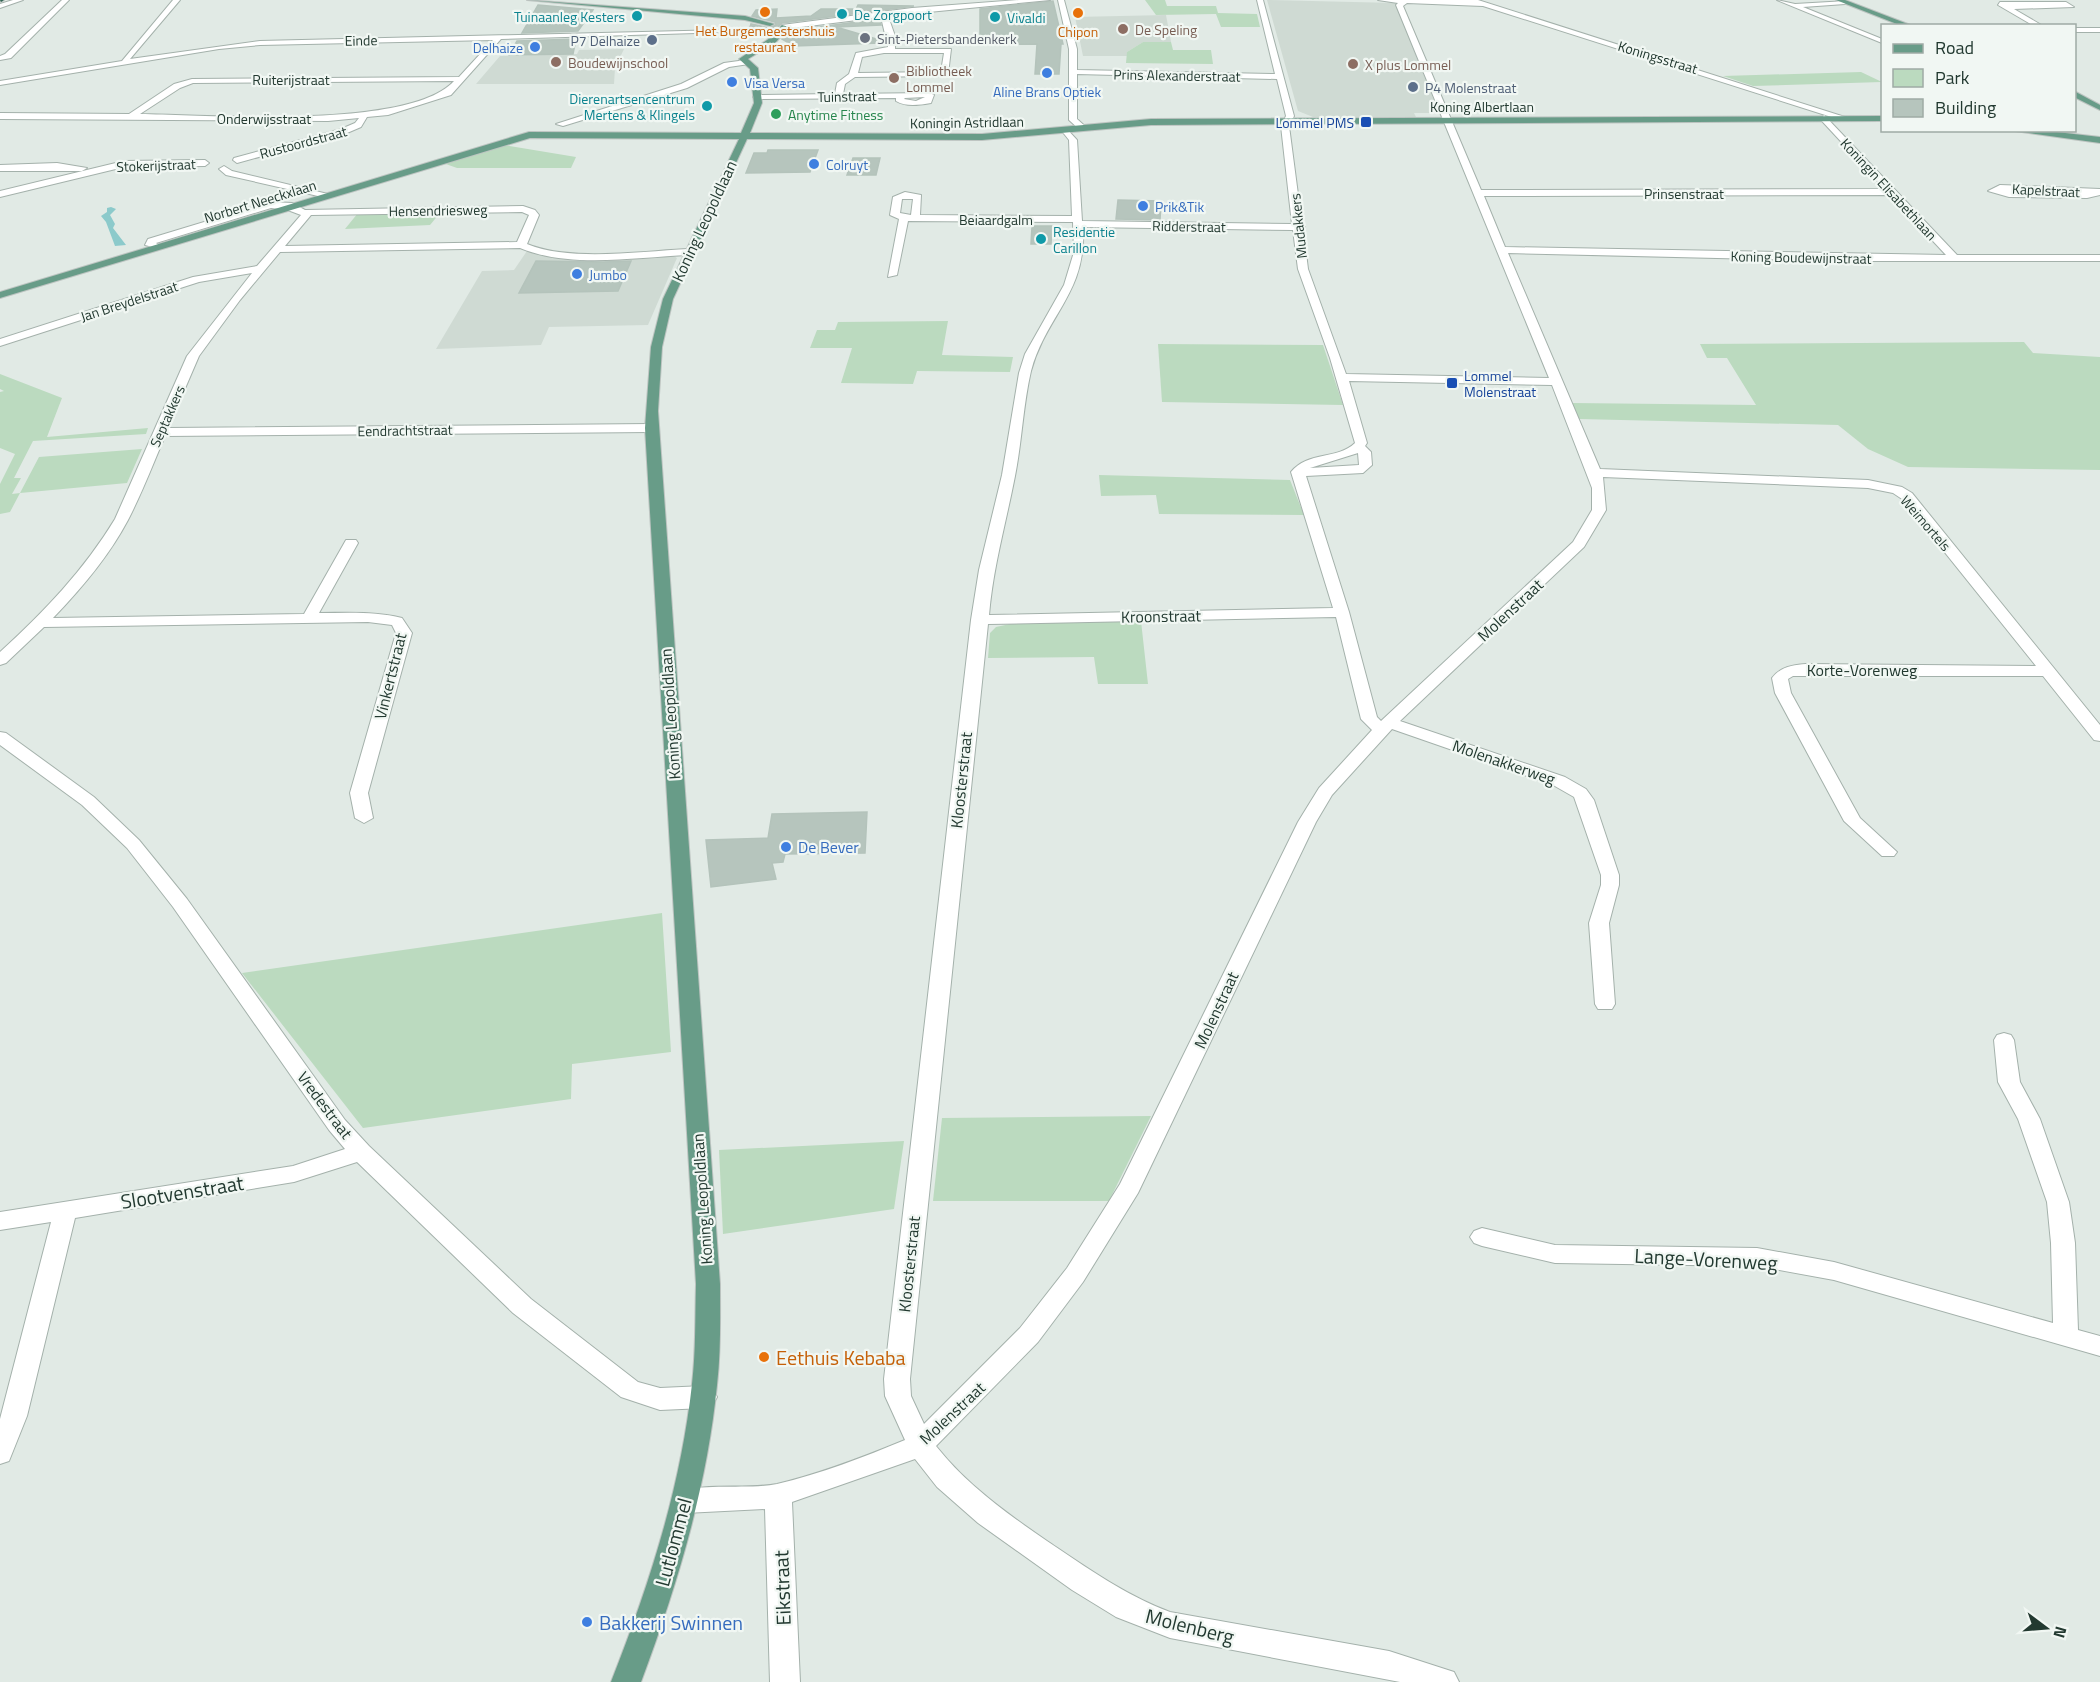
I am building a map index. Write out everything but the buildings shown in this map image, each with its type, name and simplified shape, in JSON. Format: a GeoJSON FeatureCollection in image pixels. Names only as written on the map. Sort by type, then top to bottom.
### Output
{"type":"FeatureCollection","features":[{"type":"Feature","properties":{"kind":"main road"},"geometry":{"type":"LineString","coordinates":[[530,0],[754,19],[783,29]]}},
{"type":"Feature","properties":{"kind":"main road"},"geometry":{"type":"LineString","coordinates":[[1842,1],[1905,24]]}},
{"type":"Feature","properties":{"kind":"main road"},"geometry":{"type":"LineString","coordinates":[[711,16],[749,21],[756,28],[765,32],[783,29]]}},
{"type":"Feature","properties":{"kind":"main road"},"geometry":{"type":"LineString","coordinates":[[756,28],[770,24]]}},
{"type":"Feature","properties":{"kind":"main road"},"geometry":{"type":"LineString","coordinates":[[744,61],[783,29]]}},
{"type":"Feature","properties":{"kind":"main road"},"geometry":{"type":"LineString","coordinates":[[764,43],[767,36],[765,32]]}},
{"type":"Feature","properties":{"kind":"main road","name":"Koning Leopoldlaan"},"geometry":{"type":"LineString","coordinates":[[704,1397],[708,1284],[651,428],[655,344],[668,299],[757,108],[754,68],[744,61]]}},
{"type":"Feature","properties":{"kind":"main road"},"geometry":{"type":"LineString","coordinates":[[2076,94],[2100,108]]}},
{"type":"Feature","properties":{"kind":"main road","name":"Koning Albertlaan"},"geometry":{"type":"LineString","coordinates":[[1083,128],[1141,122],[1881,119]]}},
{"type":"Feature","properties":{"kind":"main road","name":"Koningin Astridlaan"},"geometry":{"type":"LineString","coordinates":[[529,135],[982,137],[1083,128]]}},
{"type":"Feature","properties":{"kind":"main road"},"geometry":{"type":"LineString","coordinates":[[2030,132],[2100,140]]}},
{"type":"Feature","properties":{"kind":"main road","name":"Norbert Neeckxlaan"},"geometry":{"type":"LineString","coordinates":[[291,206],[529,135]]}},
{"type":"Feature","properties":{"kind":"main road"},"geometry":{"type":"LineString","coordinates":[[0,295],[156,247]]}},
{"type":"Feature","properties":{"kind":"main road","name":"Lutlommel"},"geometry":{"type":"LineString","coordinates":[[626,1682],[647,1630],[670,1561],[685,1501],[704,1397]]}},
{"type":"Feature","properties":{"kind":"street"},"geometry":{"type":"LineString","coordinates":[[0,6],[20,0]]}},
{"type":"Feature","properties":{"kind":"street"},"geometry":{"type":"LineString","coordinates":[[0,58],[8,56],[66,0]]}},
{"type":"Feature","properties":{"kind":"street"},"geometry":{"type":"LineString","coordinates":[[127,63],[124,60],[177,0]]}},
{"type":"Feature","properties":{"kind":"street"},"geometry":{"type":"LineString","coordinates":[[783,29],[884,15],[896,9],[1047,0]]}},
{"type":"Feature","properties":{"kind":"street"},"geometry":{"type":"LineString","coordinates":[[1061,0],[1073,49],[1073,120],[1083,128]]}},
{"type":"Feature","properties":{"kind":"street","name":"Mudakkers"},"geometry":{"type":"LineString","coordinates":[[1260,0],[1282,77],[1290,116],[1285,126],[1300,227],[1303,269],[1360,436],[1358,447],[1365,452],[1366,460],[1363,469],[1298,472]]}},
{"type":"Feature","properties":{"kind":"street"},"geometry":{"type":"LineString","coordinates":[[1381,0],[1485,4]]}},
{"type":"Feature","properties":{"kind":"street","name":"Koningsstraat"},"geometry":{"type":"LineString","coordinates":[[1471,0],[1844,118]]}},
{"type":"Feature","properties":{"kind":"street"},"geometry":{"type":"LineString","coordinates":[[1780,0],[1881,42]]}},
{"type":"Feature","properties":{"kind":"street"},"geometry":{"type":"LineString","coordinates":[[1793,5],[1842,1]]}},
{"type":"Feature","properties":{"kind":"street","name":"Molenstraat"},"geometry":{"type":"LineString","coordinates":[[685,1501],[745,1500],[778,1495],[880,1462],[920,1445],[1029,1335],[1075,1275],[1130,1187],[1306,822],[1325,792],[1386,726],[1579,544],[1599,510],[1599,488],[1595,473],[1399,5],[1404,2]]}},
{"type":"Feature","properties":{"kind":"street"},"geometry":{"type":"LineString","coordinates":[[2005,7],[2071,7],[2066,4],[2000,4],[2005,7],[2036,24]]}},
{"type":"Feature","properties":{"kind":"street"},"geometry":{"type":"LineString","coordinates":[[884,15],[892,48],[884,51]]}},
{"type":"Feature","properties":{"kind":"street"},"geometry":{"type":"LineString","coordinates":[[739,31],[756,28]]}},
{"type":"Feature","properties":{"kind":"street"},"geometry":{"type":"LineString","coordinates":[[2076,30],[2100,30]]}},
{"type":"Feature","properties":{"kind":"street","name":"Einde"},"geometry":{"type":"LineString","coordinates":[[0,83],[260,43],[725,32]]}},
{"type":"Feature","properties":{"kind":"street","name":"Onderwijsstraat"},"geometry":{"type":"LineString","coordinates":[[0,116],[364,116],[429,101],[448,93],[499,37]]}},
{"type":"Feature","properties":{"kind":"street"},"geometry":{"type":"LineString","coordinates":[[839,96],[841,83],[853,75],[944,74],[948,51],[884,51],[859,55],[853,75]]}},
{"type":"Feature","properties":{"kind":"street"},"geometry":{"type":"LineString","coordinates":[[560,124],[684,86],[728,65],[744,61]]}},
{"type":"Feature","properties":{"kind":"street","name":"Prins Alexanderstraat"},"geometry":{"type":"LineString","coordinates":[[1073,72],[1282,77]]}},
{"type":"Feature","properties":{"kind":"street","name":"Tuinstraat"},"geometry":{"type":"LineString","coordinates":[[757,97],[930,95],[931,81],[944,74]]}},
{"type":"Feature","properties":{"kind":"street","name":"Ruiterijstraat"},"geometry":{"type":"LineString","coordinates":[[131,117],[177,86],[192,81],[462,79]]}},
{"type":"Feature","properties":{"kind":"street","name":"Rustoordstraat"},"geometry":{"type":"LineString","coordinates":[[216,163],[239,165],[237,160],[344,131],[358,124],[364,116]]}},
{"type":"Feature","properties":{"kind":"street","name":"Koningin Elisabethlaan"},"geometry":{"type":"LineString","coordinates":[[1824,118],[1955,258]]}},
{"type":"Feature","properties":{"kind":"street","name":"Kloosterstraat"},"geometry":{"type":"LineString","coordinates":[[920,1445],[898,1396],[897,1379],[980,620],[990,551],[1009,475],[1030,354],[1074,274],[1079,252],[1072,138],[1065,130]]}},
{"type":"Feature","properties":{"kind":"street","name":"Stokerijstraat"},"geometry":{"type":"LineString","coordinates":[[0,168],[70,166],[89,171],[124,164],[216,163],[229,173],[327,195]]}},
{"type":"Feature","properties":{"kind":"street"},"geometry":{"type":"LineString","coordinates":[[0,194],[89,171]]}},
{"type":"Feature","properties":{"kind":"street","name":"Kapelstraat"},"geometry":{"type":"LineString","coordinates":[[2000,188],[2095,192],[2087,195],[2009,194],[1993,191],[2000,188]]}},
{"type":"Feature","properties":{"kind":"street","name":"Prinsenstraat"},"geometry":{"type":"LineString","coordinates":[[1478,193],[1891,192]]}},
{"type":"Feature","properties":{"kind":"street"},"geometry":{"type":"LineString","coordinates":[[156,247],[150,245],[152,241],[270,205],[291,206],[307,212]]}},
{"type":"Feature","properties":{"kind":"street","name":"Hensendriesweg"},"geometry":{"type":"LineString","coordinates":[[307,212],[523,209],[532,212],[534,216],[521,245]]}},
{"type":"Feature","properties":{"kind":"street","name":"Septakkers"},"geometry":{"type":"LineString","coordinates":[[0,660],[24,639],[83,578],[110,542],[193,356],[208,333],[307,212]]}},
{"type":"Feature","properties":{"kind":"street","name":"Beiaardgalm"},"geometry":{"type":"LineString","coordinates":[[892,275],[909,218],[1078,221]]}},
{"type":"Feature","properties":{"kind":"street","name":"Ridderstraat"},"geometry":{"type":"LineString","coordinates":[[1078,221],[1300,227]]}},
{"type":"Feature","properties":{"kind":"street"},"geometry":{"type":"LineString","coordinates":[[277,249],[521,245],[550,253],[689,252]]}},
{"type":"Feature","properties":{"kind":"street","name":"Koning Boudewijnstraat"},"geometry":{"type":"LineString","coordinates":[[1502,250],[1781,257],[2100,258]]}},
{"type":"Feature","properties":{"kind":"street","name":"Jan Breydelstraat"},"geometry":{"type":"LineString","coordinates":[[0,343],[197,279],[236,270],[260,269]]}},
{"type":"Feature","properties":{"kind":"street"},"geometry":{"type":"LineString","coordinates":[[1341,377],[1558,382]]}},
{"type":"Feature","properties":{"kind":"street","name":"Eendrachtstraat"},"geometry":{"type":"LineString","coordinates":[[160,432],[651,428]]}},
{"type":"Feature","properties":{"kind":"street"},"geometry":{"type":"LineString","coordinates":[[1358,447],[1312,460],[1298,472],[1342,612],[1369,719],[1386,726]]}},
{"type":"Feature","properties":{"kind":"street","name":"Weimortels"},"geometry":{"type":"LineString","coordinates":[[1595,473],[1853,483],[1897,490],[1907,496],[2100,736]]}},
{"type":"Feature","properties":{"kind":"street"},"geometry":{"type":"LineString","coordinates":[[310,618],[351,543]]}},
{"type":"Feature","properties":{"kind":"street","name":"Kroonstraat"},"geometry":{"type":"LineString","coordinates":[[980,620],[1342,612]]}},
{"type":"Feature","properties":{"kind":"street","name":"Vinkertstraat"},"geometry":{"type":"LineString","coordinates":[[40,623],[310,618],[386,618],[397,621],[404,633],[359,793],[364,818]]}},
{"type":"Feature","properties":{"kind":"street","name":"Septakkers"},"geometry":{"type":"LineString","coordinates":[[0,651],[24,639]]}},
{"type":"Feature","properties":{"kind":"street","name":"Korte-Vorenweg"},"geometry":{"type":"LineString","coordinates":[[1888,852],[1853,821],[1783,693],[1780,678],[1783,674],[1815,669],[2047,671]]}},
{"type":"Feature","properties":{"kind":"street","name":"Molenakkerweg"},"geometry":{"type":"LineString","coordinates":[[1386,726],[1559,781],[1580,794],[1585,800],[1610,875],[1610,885],[1599,923],[1605,1004]]}},
{"type":"Feature","properties":{"kind":"street","name":"Vredestraat"},"geometry":{"type":"LineString","coordinates":[[0,737],[88,801],[133,844],[180,903],[337,1125],[362,1152],[522,1306],[630,1390],[660,1399],[704,1397]]}},
{"type":"Feature","properties":{"kind":"street"},"geometry":{"type":"LineString","coordinates":[[2004,1040],[2008,1082],[2029,1119],[2058,1202],[2063,1243],[2066,1336]]}},
{"type":"Feature","properties":{"kind":"street","name":"Slootvenstraat"},"geometry":{"type":"LineString","coordinates":[[0,1221],[294,1174],[362,1152]]}},
{"type":"Feature","properties":{"kind":"street"},"geometry":{"type":"LineString","coordinates":[[0,1453],[14,1416],[65,1210]]}},
{"type":"Feature","properties":{"kind":"street","name":"Lange-Vorenweg"},"geometry":{"type":"LineString","coordinates":[[1482,1238],[1555,1254],[1757,1257],[1834,1271],[2100,1346]]}},
{"type":"Feature","properties":{"kind":"street","name":"Molenberg"},"geometry":{"type":"LineString","coordinates":[[920,1445],[946,1479],[988,1515],[1082,1581],[1125,1608],[1170,1625],[1389,1665],[1444,1682]]}},
{"type":"Feature","properties":{"kind":"street","name":"Eikstraat"},"geometry":{"type":"LineString","coordinates":[[778,1495],[785,1682]]}},
{"type":"Feature","properties":{"kind":"shaded area","name":"X plus Lommel"},"geometry":{"type":"Polygon","coordinates":[[[1267,0],[1395,3],[1439,113],[1414,113],[1416,117],[1313,117],[1298,111],[1267,0]]]}},
{"type":"Feature","properties":{"kind":"shaded area","name":"De Speling"},"geometry":{"type":"Polygon","coordinates":[[[1166,15],[1171,42],[1143,42],[1127,52],[1127,56],[1083,56],[1075,17],[1166,15]]]}},
{"type":"Feature","properties":{"kind":"shaded area","name":"Boudewijnschool"},"geometry":{"type":"Polygon","coordinates":[[[624,49],[615,68],[614,84],[476,84],[500,56],[577,54],[579,50],[624,49]]]}},
{"type":"Feature","properties":{"kind":"shaded area"},"geometry":{"type":"Polygon","coordinates":[[[527,251],[541,255],[672,255],[677,258],[648,325],[549,327],[541,345],[436,349],[482,271],[514,270],[527,251]]]}},
{"type":"Feature","properties":{"kind":"green space"},"geometry":{"type":"Polygon","coordinates":[[[1145,0],[1165,0],[1167,6],[1216,6],[1218,13],[1257,14],[1260,27],[1221,27],[1216,14],[1156,15],[1145,0]]]}},
{"type":"Feature","properties":{"kind":"green space"},"geometry":{"type":"Polygon","coordinates":[[[1143,42],[1171,42],[1173,50],[1211,50],[1213,64],[1126,63],[1127,52],[1143,42]]]}},
{"type":"Feature","properties":{"kind":"green space"},"geometry":{"type":"Polygon","coordinates":[[[1861,72],[1881,82],[1753,86],[1723,76],[1861,72]]]}},
{"type":"Feature","properties":{"kind":"green space"},"geometry":{"type":"Polygon","coordinates":[[[504,145],[576,157],[571,168],[457,168],[443,163],[504,145]]]}},
{"type":"Feature","properties":{"kind":"green space"},"geometry":{"type":"Polygon","coordinates":[[[358,213],[440,213],[430,225],[345,229],[358,213]]]}},
{"type":"Feature","properties":{"kind":"green space"},"geometry":{"type":"Polygon","coordinates":[[[948,321],[942,355],[1013,357],[1010,372],[917,371],[913,384],[841,383],[852,348],[810,348],[817,330],[835,330],[838,322],[948,321]]]}},
{"type":"Feature","properties":{"kind":"green space"},"geometry":{"type":"Polygon","coordinates":[[[2024,342],[2033,353],[2100,357],[2100,470],[1908,467],[1868,449],[1838,425],[1579,419],[1572,403],[1756,405],[1727,358],[1707,358],[1700,344],[2024,342]]]}},
{"type":"Feature","properties":{"kind":"green space"},"geometry":{"type":"Polygon","coordinates":[[[1158,344],[1323,345],[1343,405],[1162,402],[1158,344]]]}},
{"type":"Feature","properties":{"kind":"green space"},"geometry":{"type":"Polygon","coordinates":[[[0,374],[62,398],[47,437],[148,428],[146,434],[33,441],[14,478],[21,478],[12,494],[20,493],[10,512],[0,514],[0,484],[15,454],[0,448],[0,392],[4,391],[0,389],[0,374]]]}},
{"type":"Feature","properties":{"kind":"green space"},"geometry":{"type":"Polygon","coordinates":[[[142,449],[127,483],[20,493],[39,457],[142,449]]]}},
{"type":"Feature","properties":{"kind":"green space"},"geometry":{"type":"Polygon","coordinates":[[[1099,475],[1290,480],[1304,515],[1159,514],[1156,495],[1101,496],[1099,475]]]}},
{"type":"Feature","properties":{"kind":"green space"},"geometry":{"type":"Polygon","coordinates":[[[1141,621],[1148,684],[1098,684],[1094,657],[988,658],[990,633],[996,627],[1010,624],[1141,621]]]}},
{"type":"Feature","properties":{"kind":"green space"},"geometry":{"type":"Polygon","coordinates":[[[662,913],[671,1052],[572,1064],[571,1099],[363,1128],[242,973],[662,913]]]}},
{"type":"Feature","properties":{"kind":"green space"},"geometry":{"type":"Polygon","coordinates":[[[1151,1116],[1109,1201],[933,1201],[942,1118],[1151,1116]]]}},
{"type":"Feature","properties":{"kind":"green space"},"geometry":{"type":"Polygon","coordinates":[[[904,1141],[894,1209],[723,1234],[719,1150],[904,1141]]]}},
{"type":"Feature","properties":{"kind":"water"},"geometry":{"type":"Polygon","coordinates":[[[107,208],[116,209],[110,215],[115,224],[113,228],[126,245],[115,246],[106,222],[101,216],[107,212],[107,208]]]}},
{"type":"Feature","properties":{"kind":"place","name":"Het Burgemeestershuis restaurant"},"geometry":{"type":"Point","coordinates":[765,12]}},
{"type":"Feature","properties":{"kind":"place","name":"Chipon"},"geometry":{"type":"Point","coordinates":[1078,13]}},
{"type":"Feature","properties":{"kind":"place","name":"De Zorgpoort"},"geometry":{"type":"Point","coordinates":[842,14]}},
{"type":"Feature","properties":{"kind":"place","name":"Tuinaanleg Kesters"},"geometry":{"type":"Point","coordinates":[637,16]}},
{"type":"Feature","properties":{"kind":"place","name":"Vivaldi"},"geometry":{"type":"Point","coordinates":[995,17]}},
{"type":"Feature","properties":{"kind":"place","name":"De Speling"},"geometry":{"type":"Point","coordinates":[1123,29]}},
{"type":"Feature","properties":{"kind":"place","name":"Sint-Pietersbandenkerk"},"geometry":{"type":"Point","coordinates":[865,38]}},
{"type":"Feature","properties":{"kind":"place","name":"P7 Delhaize"},"geometry":{"type":"Point","coordinates":[652,40]}},
{"type":"Feature","properties":{"kind":"place","name":"Delhaize"},"geometry":{"type":"Point","coordinates":[535,47]}},
{"type":"Feature","properties":{"kind":"place","name":"Boudewijnschool"},"geometry":{"type":"Point","coordinates":[556,62]}},
{"type":"Feature","properties":{"kind":"place","name":"X plus Lommel"},"geometry":{"type":"Point","coordinates":[1353,64]}},
{"type":"Feature","properties":{"kind":"place","name":"Aline Brans Optiek"},"geometry":{"type":"Point","coordinates":[1047,73]}},
{"type":"Feature","properties":{"kind":"place","name":"Bibliotheek Lommel"},"geometry":{"type":"Point","coordinates":[894,78]}},
{"type":"Feature","properties":{"kind":"place","name":"Visa Versa"},"geometry":{"type":"Point","coordinates":[732,82]}},
{"type":"Feature","properties":{"kind":"place","name":"P4 Molenstraat"},"geometry":{"type":"Point","coordinates":[1413,87]}},
{"type":"Feature","properties":{"kind":"place","name":"Dierenartsencentrum Mertens & Klingels"},"geometry":{"type":"Point","coordinates":[707,106]}},
{"type":"Feature","properties":{"kind":"place","name":"Anytime Fitness"},"geometry":{"type":"Point","coordinates":[776,114]}},
{"type":"Feature","properties":{"kind":"place","name":"Lommel PMS"},"geometry":{"type":"Point","coordinates":[1366,122]}},
{"type":"Feature","properties":{"kind":"place","name":"Colruyt"},"geometry":{"type":"Point","coordinates":[814,164]}},
{"type":"Feature","properties":{"kind":"place","name":"Prik&Tik"},"geometry":{"type":"Point","coordinates":[1143,206]}},
{"type":"Feature","properties":{"kind":"place","name":"Residentie Carillon"},"geometry":{"type":"Point","coordinates":[1041,239]}},
{"type":"Feature","properties":{"kind":"place","name":"Jumbo"},"geometry":{"type":"Point","coordinates":[577,274]}},
{"type":"Feature","properties":{"kind":"place","name":"Lommel Molenstraat"},"geometry":{"type":"Point","coordinates":[1452,383]}},
{"type":"Feature","properties":{"kind":"place","name":"De Bever"},"geometry":{"type":"Point","coordinates":[786,847]}},
{"type":"Feature","properties":{"kind":"place","name":"Eethuis Kebaba"},"geometry":{"type":"Point","coordinates":[764,1357]}},
{"type":"Feature","properties":{"kind":"place","name":"Bakkerij Swinnen"},"geometry":{"type":"Point","coordinates":[587,1622]}}]}
